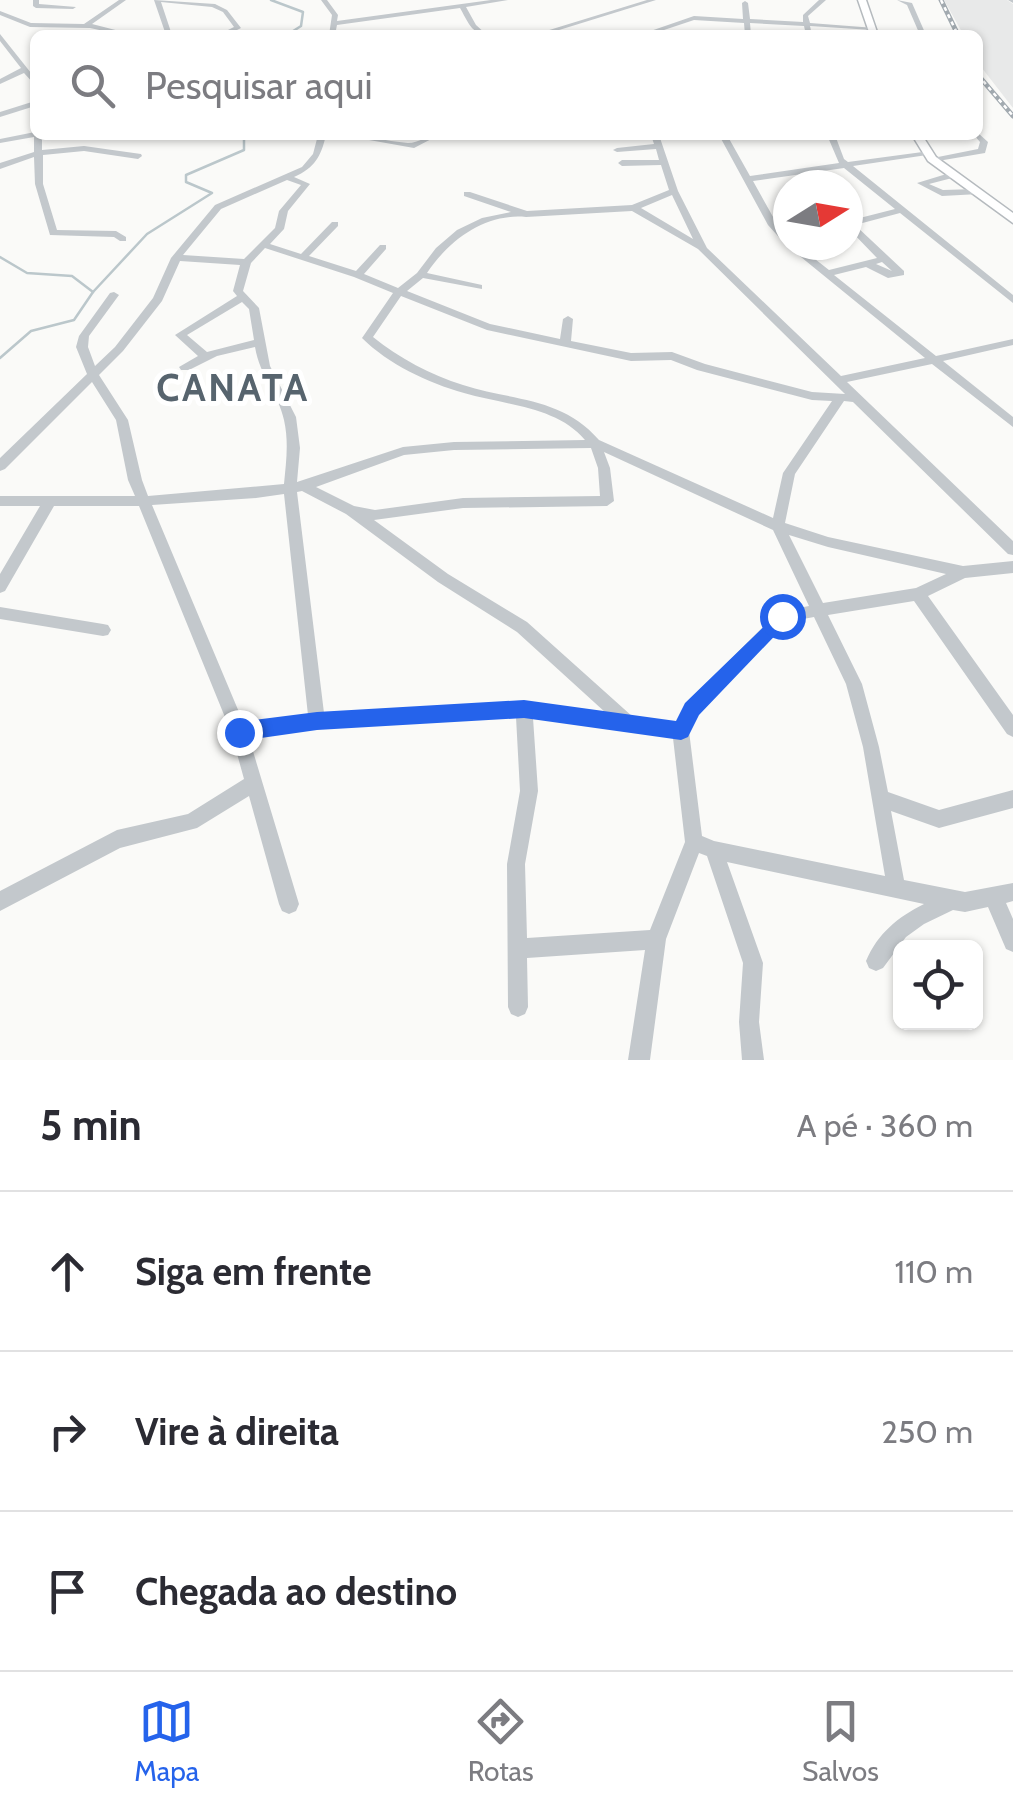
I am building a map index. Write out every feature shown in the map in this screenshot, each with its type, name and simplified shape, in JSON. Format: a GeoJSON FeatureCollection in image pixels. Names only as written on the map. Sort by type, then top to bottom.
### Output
{"type":"FeatureCollection","features":[{"type":"Feature","properties":{"kind":"main road"},"geometry":{"type":"LineString","coordinates":[[862,0],[872,30]]}},
{"type":"Feature","properties":{"kind":"main road"},"geometry":{"type":"LineString","coordinates":[[920,140],[930,156],[952,175],[1013,218]]}},
{"type":"Feature","properties":{"kind":"street"},"geometry":{"type":"LineString","coordinates":[[36,0],[36,6],[72,7]]}},
{"type":"Feature","properties":{"kind":"street"},"geometry":{"type":"LineString","coordinates":[[82,30],[123,0]]}},
{"type":"Feature","properties":{"kind":"street"},"geometry":{"type":"LineString","coordinates":[[168,30],[157,0],[207,2],[225,11],[238,27],[236,30]]}},
{"type":"Feature","properties":{"kind":"street"},"geometry":{"type":"LineString","coordinates":[[324,0],[335,15],[333,30]]}},
{"type":"Feature","properties":{"kind":"street"},"geometry":{"type":"LineString","coordinates":[[334,23],[505,0]]}},
{"type":"Feature","properties":{"kind":"street"},"geometry":{"type":"LineString","coordinates":[[553,30],[653,0]]}},
{"type":"Feature","properties":{"kind":"street"},"geometry":{"type":"LineString","coordinates":[[728,0],[748,1],[748,30]]}},
{"type":"Feature","properties":{"kind":"street"},"geometry":{"type":"LineString","coordinates":[[807,30],[806,14],[824,0]]}},
{"type":"Feature","properties":{"kind":"street"},"geometry":{"type":"LineString","coordinates":[[900,0],[910,4],[920,30]]}},
{"type":"Feature","properties":{"kind":"street"},"geometry":{"type":"LineString","coordinates":[[462,6],[478,30]]}},
{"type":"Feature","properties":{"kind":"street"},"geometry":{"type":"LineString","coordinates":[[0,14],[30,25],[107,30]]}},
{"type":"Feature","properties":{"kind":"street"},"geometry":{"type":"LineString","coordinates":[[657,30],[694,18],[856,30]]}},
{"type":"Feature","properties":{"kind":"street"},"geometry":{"type":"LineString","coordinates":[[730,20],[742,30]]}},
{"type":"Feature","properties":{"kind":"street"},"geometry":{"type":"LineString","coordinates":[[678,23],[684,30]]}},
{"type":"Feature","properties":{"kind":"street"},"geometry":{"type":"LineString","coordinates":[[0,36],[30,78]]}},
{"type":"Feature","properties":{"kind":"street"},"geometry":{"type":"LineString","coordinates":[[0,82],[30,64]]}},
{"type":"Feature","properties":{"kind":"street"},"geometry":{"type":"LineString","coordinates":[[0,72],[22,69]]}},
{"type":"Feature","properties":{"kind":"street"},"geometry":{"type":"LineString","coordinates":[[0,115],[30,105]]}},
{"type":"Feature","properties":{"kind":"street"},"geometry":{"type":"LineString","coordinates":[[0,141],[30,136]]}},
{"type":"Feature","properties":{"kind":"street"},"geometry":{"type":"LineString","coordinates":[[38,140],[39,184],[53,233],[116,234],[123,238]]}},
{"type":"Feature","properties":{"kind":"street"},"geometry":{"type":"LineString","coordinates":[[0,466],[94,377],[155,305],[176,258],[218,207],[287,177],[313,161],[321,140]]}},
{"type":"Feature","properties":{"kind":"street"},"geometry":{"type":"LineString","coordinates":[[376,140],[414,146],[425,140]]}},
{"type":"Feature","properties":{"kind":"street"},"geometry":{"type":"LineString","coordinates":[[618,150],[656,140],[674,191],[703,248]]}},
{"type":"Feature","properties":{"kind":"street"},"geometry":{"type":"LineString","coordinates":[[726,140],[773,224]]}},
{"type":"Feature","properties":{"kind":"street"},"geometry":{"type":"LineString","coordinates":[[832,140],[835,152],[846,165],[1013,300]]}},
{"type":"Feature","properties":{"kind":"street"},"geometry":{"type":"LineString","coordinates":[[748,179],[982,151],[982,140]]}},
{"type":"Feature","properties":{"kind":"street"},"geometry":{"type":"LineString","coordinates":[[0,166],[39,150],[94,148],[138,156]]}},
{"type":"Feature","properties":{"kind":"street"},"geometry":{"type":"LineString","coordinates":[[622,163],[663,162]]}},
{"type":"Feature","properties":{"kind":"street"},"geometry":{"type":"LineString","coordinates":[[952,175],[921,184],[942,193],[976,192]]}},
{"type":"Feature","properties":{"kind":"street"},"geometry":{"type":"LineString","coordinates":[[287,177],[306,184],[264,244],[246,262],[238,283],[243,297],[254,308],[257,344],[290,417],[317,721]]}},
{"type":"Feature","properties":{"kind":"street"},"geometry":{"type":"LineString","coordinates":[[674,191],[634,208],[521,213],[488,218],[454,232],[421,274],[398,293],[367,334],[372,342],[460,388],[557,412],[580,425],[599,444],[778,526],[828,542],[963,572],[1013,567]]}},
{"type":"Feature","properties":{"kind":"street"},"geometry":{"type":"LineString","coordinates":[[467,194],[521,213]]}},
{"type":"Feature","properties":{"kind":"street"},"geometry":{"type":"LineString","coordinates":[[634,208],[703,248],[837,381],[848,398],[1013,550]]}},
{"type":"Feature","properties":{"kind":"street"},"geometry":{"type":"LineString","coordinates":[[867,263],[888,275],[900,272],[849,224],[903,210]]}},
{"type":"Feature","properties":{"kind":"street"},"geometry":{"type":"LineString","coordinates":[[304,255],[335,224]]}},
{"type":"Feature","properties":{"kind":"street"},"geometry":{"type":"LineString","coordinates":[[264,244],[358,274],[477,324],[631,357],[672,356],[701,368],[794,392],[848,398]]}},
{"type":"Feature","properties":{"kind":"street"},"geometry":{"type":"LineString","coordinates":[[358,274],[383,247]]}},
{"type":"Feature","properties":{"kind":"street"},"geometry":{"type":"LineString","coordinates":[[176,258],[246,262]]}},
{"type":"Feature","properties":{"kind":"street"},"geometry":{"type":"LineString","coordinates":[[825,274],[884,259]]}},
{"type":"Feature","properties":{"kind":"street"},"geometry":{"type":"LineString","coordinates":[[808,260],[1013,423]]}},
{"type":"Feature","properties":{"kind":"street"},"geometry":{"type":"LineString","coordinates":[[421,274],[478,287]]}},
{"type":"Feature","properties":{"kind":"street"},"geometry":{"type":"LineString","coordinates":[[114,296],[82,342],[94,377],[122,420],[143,501],[239,732],[289,904]]}},
{"type":"Feature","properties":{"kind":"street"},"geometry":{"type":"LineString","coordinates":[[204,356],[180,336],[243,297]]}},
{"type":"Feature","properties":{"kind":"street"},"geometry":{"type":"LineString","coordinates":[[565,342],[568,319]]}},
{"type":"Feature","properties":{"kind":"street"},"geometry":{"type":"LineString","coordinates":[[837,381],[1013,342]]}},
{"type":"Feature","properties":{"kind":"street"},"geometry":{"type":"LineString","coordinates":[[185,367],[204,356],[257,344]]}},
{"type":"Feature","properties":{"kind":"street"},"geometry":{"type":"LineString","coordinates":[[848,398],[788,473],[778,526],[854,684],[908,922]]}},
{"type":"Feature","properties":{"kind":"street"},"geometry":{"type":"LineString","coordinates":[[0,502],[143,501],[297,487],[403,451],[454,446],[599,444]]}},
{"type":"Feature","properties":{"kind":"street"},"geometry":{"type":"LineString","coordinates":[[297,487],[351,510],[374,514],[462,503],[604,502],[608,496],[599,444]]}},
{"type":"Feature","properties":{"kind":"street"},"geometry":{"type":"LineString","coordinates":[[0,587],[50,500]]}},
{"type":"Feature","properties":{"kind":"street"},"geometry":{"type":"LineString","coordinates":[[351,510],[443,578],[522,627],[626,721]]}},
{"type":"Feature","properties":{"kind":"street"},"geometry":{"type":"LineString","coordinates":[[753,1060],[749,1022],[753,963],[704,846],[681,730],[692,709],[782,616],[918,594],[963,572]]}},
{"type":"Feature","properties":{"kind":"street"},"geometry":{"type":"LineString","coordinates":[[918,594],[1013,729]]}},
{"type":"Feature","properties":{"kind":"street"},"geometry":{"type":"LineString","coordinates":[[0,613],[103,630]]}},
{"type":"Feature","properties":{"kind":"street"},"geometry":{"type":"LineString","coordinates":[[239,732],[317,721],[524,709],[681,730]]}},
{"type":"Feature","properties":{"kind":"street"},"geometry":{"type":"LineString","coordinates":[[518,1007],[516,864],[529,791],[524,709]]}},
{"type":"Feature","properties":{"kind":"street"},"geometry":{"type":"LineString","coordinates":[[0,902],[117,839],[191,822],[254,783]]}},
{"type":"Feature","properties":{"kind":"street"},"geometry":{"type":"LineString","coordinates":[[880,798],[939,819],[1013,799]]}},
{"type":"Feature","properties":{"kind":"street"},"geometry":{"type":"LineString","coordinates":[[704,846],[952,900],[1003,895],[1013,942]]}},
{"type":"Feature","properties":{"kind":"street"},"geometry":{"type":"LineString","coordinates":[[638,1060],[656,939],[704,846]]}},
{"type":"Feature","properties":{"kind":"street"},"geometry":{"type":"LineString","coordinates":[[876,961],[888,936],[952,900]]}},
{"type":"Feature","properties":{"kind":"street"},"geometry":{"type":"LineString","coordinates":[[516,949],[656,939]]}},
{"type":"Feature","properties":{"kind":"shaded area"},"geometry":{"type":"Polygon","coordinates":[[[944,0],[1007,0],[1013,4],[1013,108],[983,69],[983,30],[961,30],[944,0]]]}},
{"type":"Feature","properties":{"kind":"waterway"},"geometry":{"type":"LineString","coordinates":[[271,0],[303,12],[301,26],[295,30]]}},
{"type":"Feature","properties":{"kind":"waterway"},"geometry":{"type":"LineString","coordinates":[[93,292],[147,234],[212,193],[186,182],[186,175],[244,150],[244,140]]}},
{"type":"Feature","properties":{"kind":"waterway"},"geometry":{"type":"LineString","coordinates":[[0,257],[27,273],[72,276],[93,292]]}},
{"type":"Feature","properties":{"kind":"waterway"},"geometry":{"type":"LineString","coordinates":[[0,358],[31,331],[74,320],[93,292]]}},
{"type":"Feature","properties":{"kind":"railway"},"geometry":{"type":"LineString","coordinates":[[941,0],[956,30]]}},
{"type":"Feature","properties":{"kind":"railway"},"geometry":{"type":"LineString","coordinates":[[983,81],[1013,116]]}},
{"type":"Feature","properties":{"kind":"district","name":"CANATA"},"geometry":{"type":"Point","coordinates":[233,388]}},
{"type":"Feature","properties":{"kind":"route"},"geometry":{"type":"LineString","coordinates":[[239,732],[317,721],[524,709],[681,730],[692,709],[782,616]]}}]}
